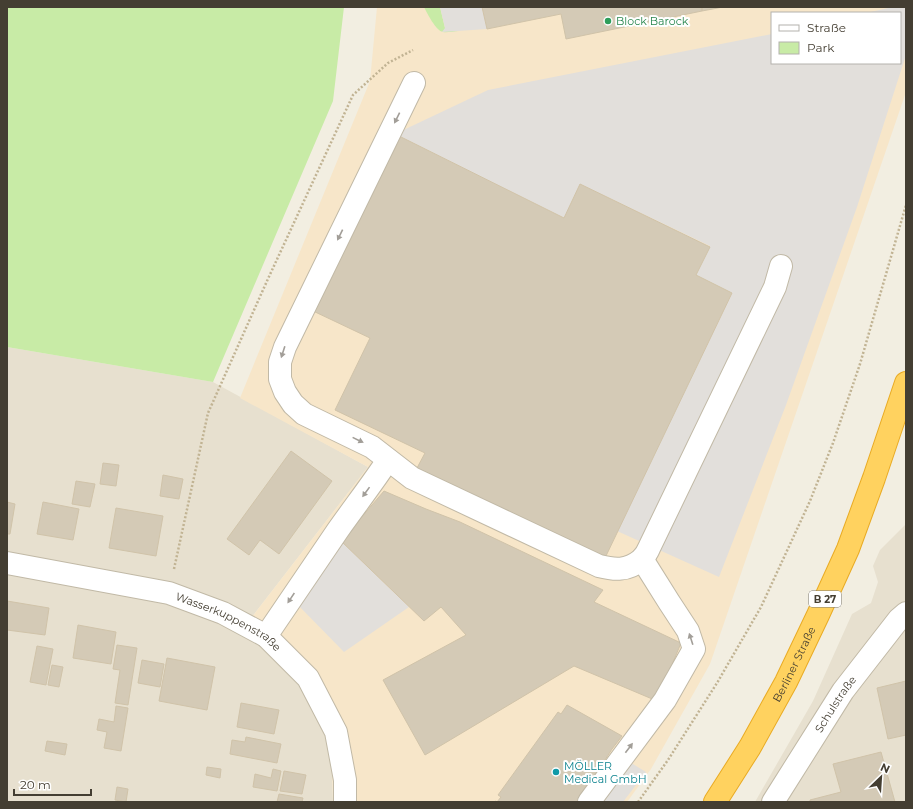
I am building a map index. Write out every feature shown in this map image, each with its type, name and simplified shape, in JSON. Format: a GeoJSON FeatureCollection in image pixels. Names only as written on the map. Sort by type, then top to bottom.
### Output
{"type":"FeatureCollection","features":[{"type":"Feature","properties":{"kind":"highway","name":"Berliner Straße"},"geometry":{"type":"LineString","coordinates":[[715,802],[750,747],[786,682],[848,549],[906,383]]}},
{"type":"Feature","properties":{"kind":"street"},"geometry":{"type":"LineString","coordinates":[[414,83],[285,347],[280,362],[280,379],[284,392],[293,404],[304,414],[372,447],[412,478],[599,566],[613,570],[628,567],[642,559],[650,546],[772,294],[781,266]]}},
{"type":"Feature","properties":{"kind":"street"},"geometry":{"type":"LineString","coordinates":[[266,636],[308,573],[388,460]]}},
{"type":"Feature","properties":{"kind":"street"},"geometry":{"type":"LineString","coordinates":[[589,802],[664,700],[694,649],[688,631],[642,559]]}},
{"type":"Feature","properties":{"kind":"street","name":"Wasserkuppenstraße"},"geometry":{"type":"LineString","coordinates":[[7,563],[169,593],[223,613],[266,636],[308,678],[336,732],[345,780],[345,802]]}},
{"type":"Feature","properties":{"kind":"street","name":"Schulstraße"},"geometry":{"type":"LineString","coordinates":[[773,802],[843,691],[899,619],[906,614]]}},
{"type":"Feature","properties":{"kind":"path"},"geometry":{"type":"LineString","coordinates":[[173,573],[208,412],[267,281],[353,95],[388,63],[413,50]]}},
{"type":"Feature","properties":{"kind":"path"},"geometry":{"type":"LineString","coordinates":[[638,802],[668,760],[713,690],[761,607],[810,501],[860,364],[906,205]]}},
{"type":"Feature","properties":{"kind":"shaded area"},"geometry":{"type":"Polygon","coordinates":[[[377,7],[906,7],[906,92],[710,664],[651,769],[627,802],[333,802],[331,741],[292,671],[241,631],[368,467],[240,398],[370,81],[377,7]]]}},
{"type":"Feature","properties":{"kind":"shaded area"},"geometry":{"type":"Polygon","coordinates":[[[440,7],[482,7],[487,29],[442,32],[445,28],[440,7]]]}},
{"type":"Feature","properties":{"kind":"shaded area"},"geometry":{"type":"Polygon","coordinates":[[[893,7],[906,7],[906,55],[857,207],[786,405],[719,577],[617,531],[732,293],[696,275],[710,246],[580,184],[564,218],[395,134],[488,90],[771,34],[771,64],[901,64],[901,12],[870,12],[893,7]]]}},
{"type":"Feature","properties":{"kind":"shaded area"},"geometry":{"type":"Polygon","coordinates":[[[7,347],[213,382],[368,467],[241,631],[292,671],[331,741],[333,802],[7,802],[7,347]]]}},
{"type":"Feature","properties":{"kind":"shaded area"},"geometry":{"type":"Polygon","coordinates":[[[906,524],[906,802],[755,802],[813,701],[852,614],[871,603],[878,582],[873,566],[880,550],[906,524]]]}},
{"type":"Feature","properties":{"kind":"shaded area"},"geometry":{"type":"Polygon","coordinates":[[[341,541],[409,607],[344,652],[294,601],[341,541]]]}},
{"type":"Feature","properties":{"kind":"shaded area"},"geometry":{"type":"Polygon","coordinates":[[[628,761],[646,772],[623,802],[597,802],[628,761]]]}},
{"type":"Feature","properties":{"kind":"green space"},"geometry":{"type":"Polygon","coordinates":[[[7,7],[344,7],[333,101],[213,382],[7,347],[7,7]]]}},
{"type":"Feature","properties":{"kind":"green space"},"geometry":{"type":"Polygon","coordinates":[[[424,7],[440,7],[445,28],[459,31],[440,31],[424,7]]]}},
{"type":"Feature","properties":{"kind":"building","name":"Block Barock"},"geometry":{"type":"Polygon","coordinates":[[[482,7],[702,7],[702,11],[566,39],[561,14],[487,29],[482,7]]]}},
{"type":"Feature","properties":{"kind":"building"},"geometry":{"type":"Polygon","coordinates":[[[702,7],[723,7],[702,11],[702,7]]]}},
{"type":"Feature","properties":{"kind":"building"},"geometry":{"type":"Polygon","coordinates":[[[395,134],[564,218],[580,184],[710,247],[696,275],[732,293],[605,558],[417,468],[425,453],[335,410],[370,338],[311,310],[395,134]]]}},
{"type":"Feature","properties":{"kind":"building"},"geometry":{"type":"Polygon","coordinates":[[[291,451],[332,481],[279,554],[260,540],[249,555],[227,539],[291,451]]]}},
{"type":"Feature","properties":{"kind":"building"},"geometry":{"type":"Polygon","coordinates":[[[103,463],[119,465],[116,486],[100,484],[103,463]]]}},
{"type":"Feature","properties":{"kind":"building"},"geometry":{"type":"Polygon","coordinates":[[[163,475],[183,479],[179,499],[160,496],[163,475]]]}},
{"type":"Feature","properties":{"kind":"building"},"geometry":{"type":"Polygon","coordinates":[[[76,481],[95,484],[90,507],[72,504],[76,481]]]}},
{"type":"Feature","properties":{"kind":"building"},"geometry":{"type":"Polygon","coordinates":[[[384,491],[460,522],[603,590],[594,602],[681,643],[657,701],[574,666],[425,755],[383,680],[466,635],[441,607],[424,621],[341,541],[384,491]]]}},
{"type":"Feature","properties":{"kind":"building"},"geometry":{"type":"Polygon","coordinates":[[[7,502],[15,504],[10,534],[7,534],[7,502]]]}},
{"type":"Feature","properties":{"kind":"building"},"geometry":{"type":"Polygon","coordinates":[[[43,502],[79,509],[73,540],[37,534],[43,502]]]}},
{"type":"Feature","properties":{"kind":"building"},"geometry":{"type":"Polygon","coordinates":[[[116,508],[163,516],[156,556],[109,548],[116,508]]]}},
{"type":"Feature","properties":{"kind":"building"},"geometry":{"type":"Polygon","coordinates":[[[7,601],[49,608],[45,635],[7,630],[7,601]]]}},
{"type":"Feature","properties":{"kind":"building"},"geometry":{"type":"Polygon","coordinates":[[[78,625],[116,632],[111,664],[73,658],[78,625]]]}},
{"type":"Feature","properties":{"kind":"building"},"geometry":{"type":"Polygon","coordinates":[[[117,645],[137,648],[128,705],[115,703],[120,670],[113,669],[117,645]]]}},
{"type":"Feature","properties":{"kind":"building"},"geometry":{"type":"Polygon","coordinates":[[[37,646],[53,649],[46,685],[30,682],[37,646]]]}},
{"type":"Feature","properties":{"kind":"building"},"geometry":{"type":"Polygon","coordinates":[[[167,658],[215,667],[207,710],[159,701],[167,658]]]}},
{"type":"Feature","properties":{"kind":"building"},"geometry":{"type":"Polygon","coordinates":[[[142,660],[164,664],[160,687],[138,683],[142,660]]]}},
{"type":"Feature","properties":{"kind":"building"},"geometry":{"type":"Polygon","coordinates":[[[52,665],[63,667],[59,687],[48,685],[52,665]]]}},
{"type":"Feature","properties":{"kind":"building"},"geometry":{"type":"Polygon","coordinates":[[[906,681],[906,735],[888,739],[877,688],[906,681]]]}},
{"type":"Feature","properties":{"kind":"building"},"geometry":{"type":"Polygon","coordinates":[[[241,703],[279,710],[274,734],[237,727],[241,703]]]}},
{"type":"Feature","properties":{"kind":"building","name":"MÖLLER Medical GmbH"},"geometry":{"type":"Polygon","coordinates":[[[567,705],[622,736],[578,802],[497,802],[501,797],[498,795],[558,712],[561,714],[567,705]]]}},
{"type":"Feature","properties":{"kind":"building"},"geometry":{"type":"Polygon","coordinates":[[[116,706],[128,708],[121,751],[104,748],[107,732],[97,730],[99,719],[114,722],[116,706]]]}},
{"type":"Feature","properties":{"kind":"building"},"geometry":{"type":"Polygon","coordinates":[[[246,737],[281,744],[277,763],[230,754],[232,740],[245,742],[246,737]]]}},
{"type":"Feature","properties":{"kind":"building"},"geometry":{"type":"Polygon","coordinates":[[[47,741],[67,744],[65,755],[45,751],[47,741]]]}},
{"type":"Feature","properties":{"kind":"building"},"geometry":{"type":"Polygon","coordinates":[[[881,752],[895,802],[810,802],[810,800],[841,792],[833,764],[881,752]]]}},
{"type":"Feature","properties":{"kind":"building"},"geometry":{"type":"Polygon","coordinates":[[[207,767],[221,769],[220,778],[206,775],[207,767]]]}},
{"type":"Feature","properties":{"kind":"building"},"geometry":{"type":"Polygon","coordinates":[[[273,769],[281,771],[277,791],[253,787],[255,774],[271,778],[273,769]]]}},
{"type":"Feature","properties":{"kind":"building"},"geometry":{"type":"Polygon","coordinates":[[[284,771],[306,775],[302,794],[280,791],[284,771]]]}},
{"type":"Feature","properties":{"kind":"building"},"geometry":{"type":"Polygon","coordinates":[[[117,787],[128,789],[126,802],[115,800],[117,787]]]}},
{"type":"Feature","properties":{"kind":"building"},"geometry":{"type":"Polygon","coordinates":[[[279,794],[303,798],[302,802],[277,802],[279,794]]]}},
{"type":"Feature","properties":{"kind":"place","name":"Block Barock"},"geometry":{"type":"Point","coordinates":[608,21]}},
{"type":"Feature","properties":{"kind":"place","name":"MÖLLER Medical GmbH"},"geometry":{"type":"Point","coordinates":[556,772]}}]}
